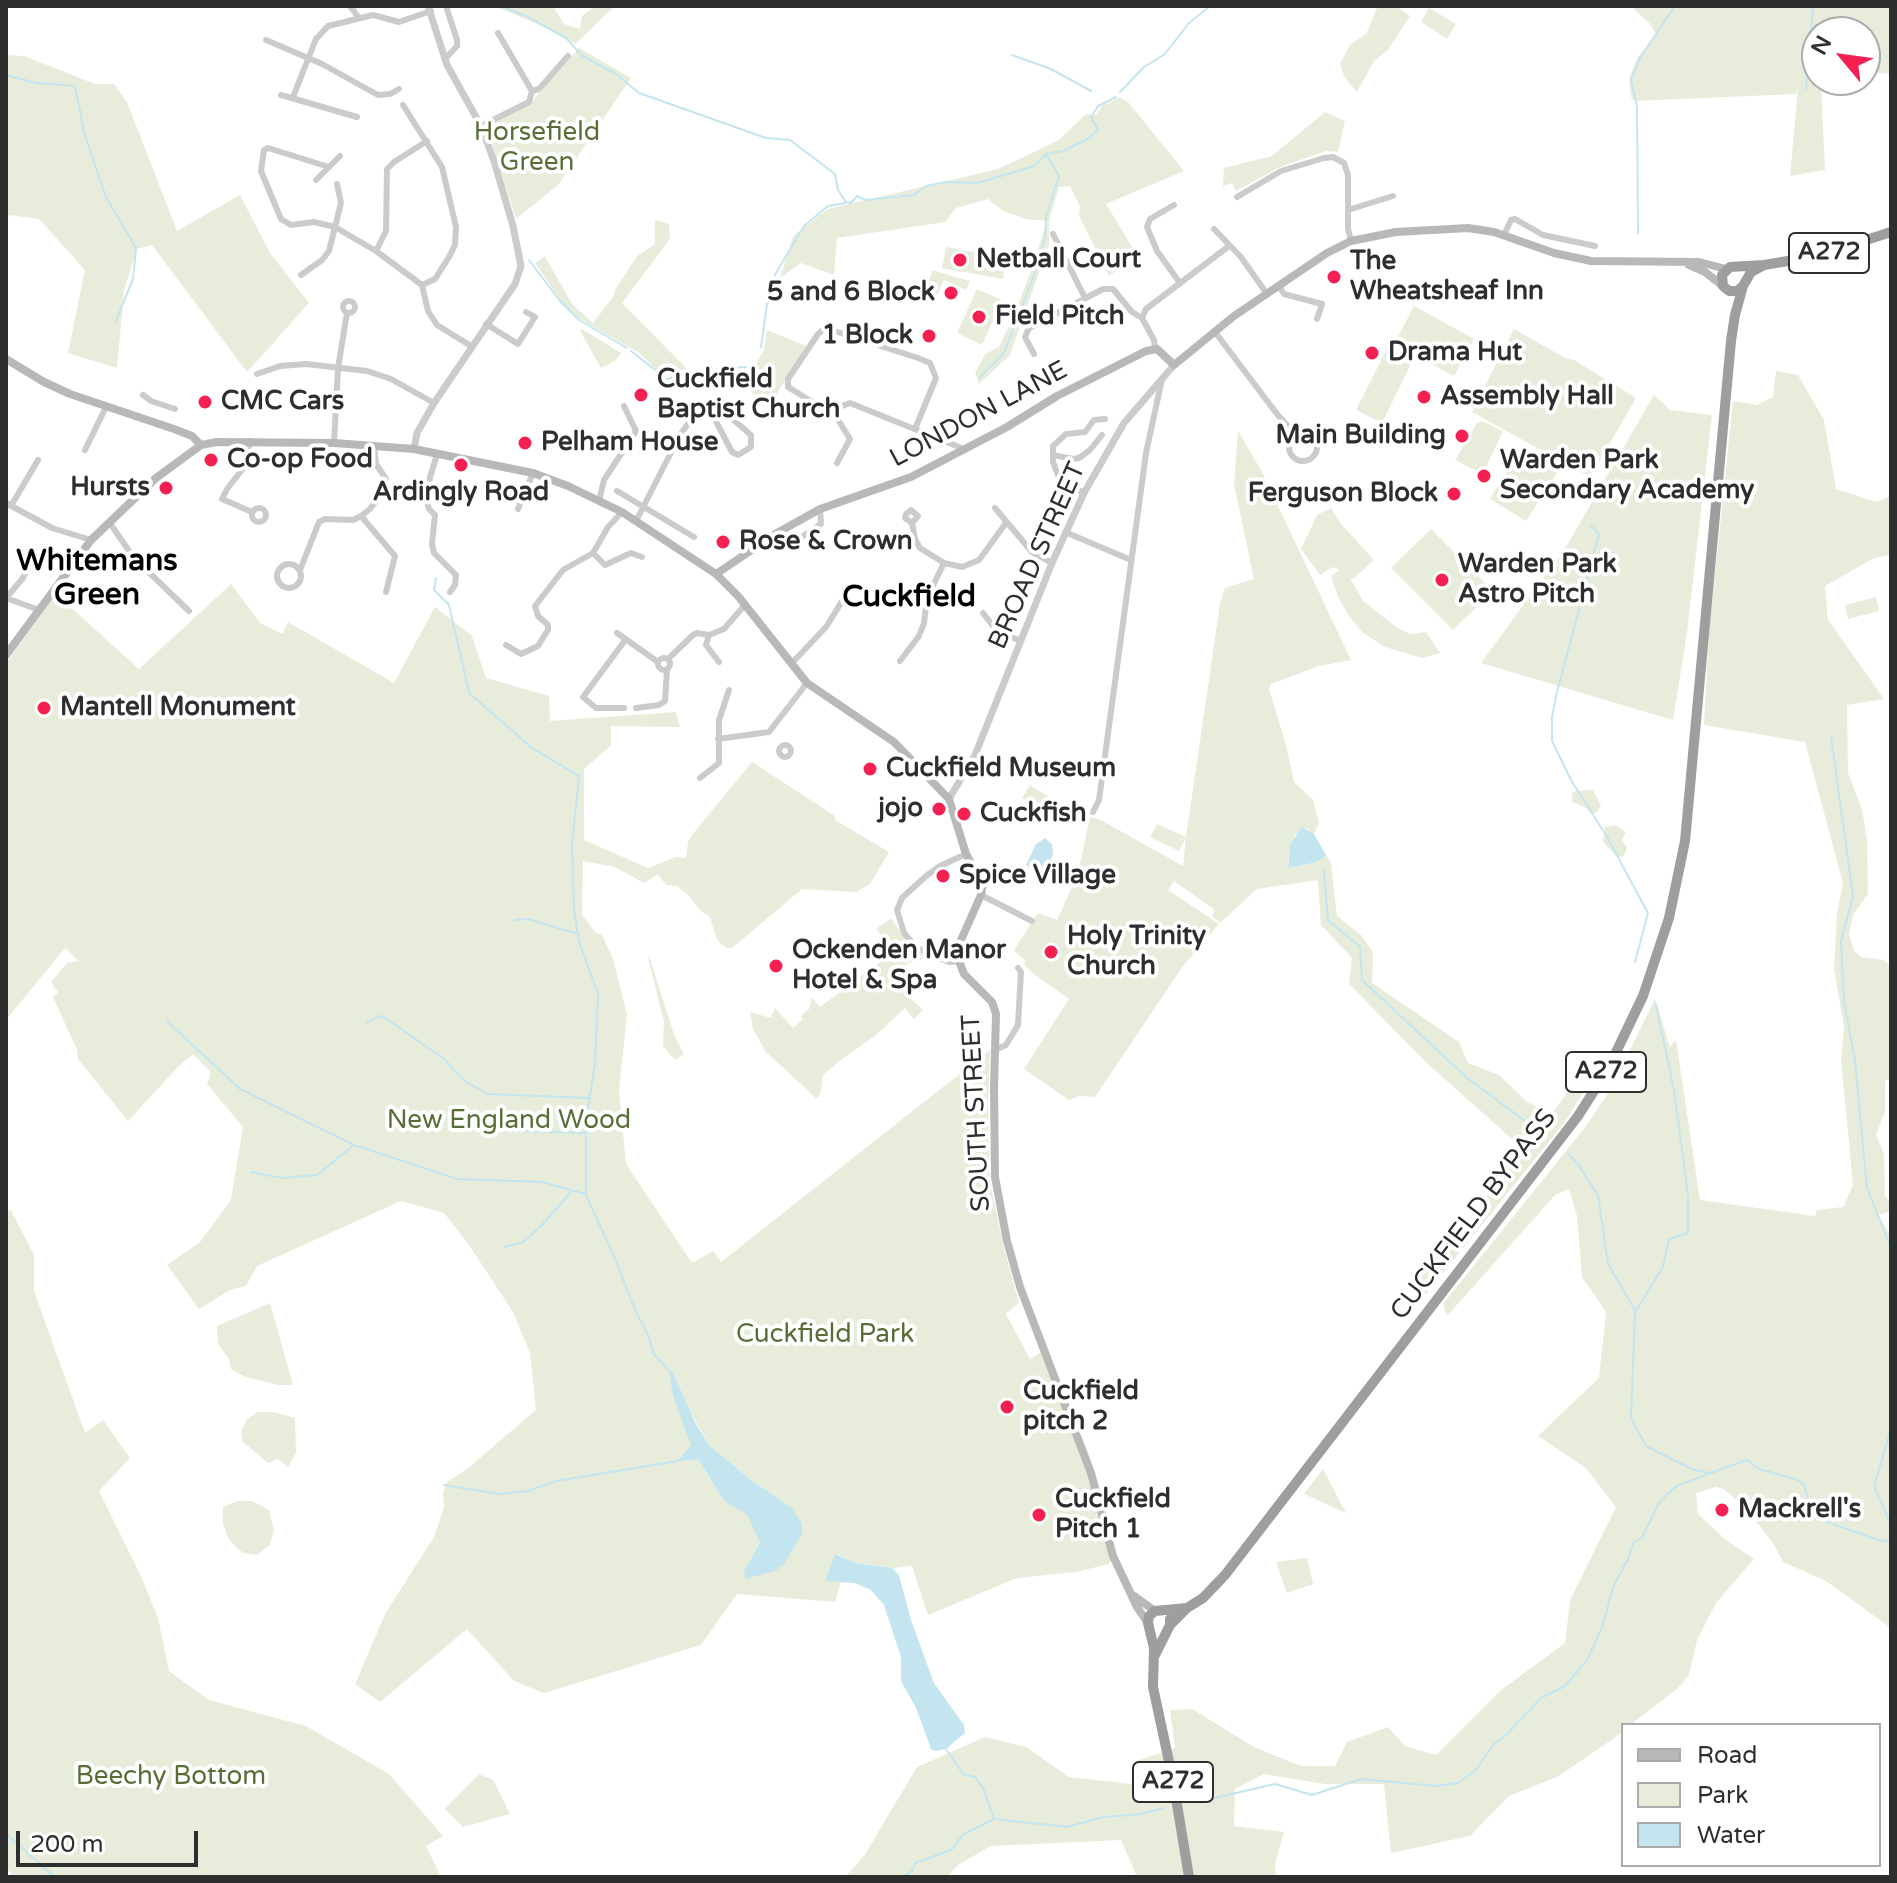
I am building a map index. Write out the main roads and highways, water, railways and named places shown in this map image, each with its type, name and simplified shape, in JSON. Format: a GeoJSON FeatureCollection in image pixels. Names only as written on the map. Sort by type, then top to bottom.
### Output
{"type":"FeatureCollection","features":[{"type":"Feature","properties":{"kind":"highway","name":"A272"},"geometry":{"type":"LineString","coordinates":[[1730,268],[1817,256],[1891,232]]}},
{"type":"Feature","properties":{"kind":"highway","name":"A272"},"geometry":{"type":"LineString","coordinates":[[1744,284],[1751,272],[1764,265]]}},
{"type":"Feature","properties":{"kind":"highway"},"geometry":{"type":"LineString","coordinates":[[1730,268],[1744,274],[1744,284],[1737,291],[1724,287],[1721,278],[1730,268]]}},
{"type":"Feature","properties":{"kind":"highway","name":"CUCKFIELD BYPASS"},"geometry":{"type":"LineString","coordinates":[[1168,1628],[1225,1575],[1578,1116],[1608,1069],[1643,996],[1669,918],[1685,841],[1735,315],[1744,284]]}},
{"type":"Feature","properties":{"kind":"highway","name":"CUCKFIELD BYPASS"},"geometry":{"type":"LineString","coordinates":[[1724,287],[1730,295],[1735,315]]}},
{"type":"Feature","properties":{"kind":"highway"},"geometry":{"type":"LineString","coordinates":[[1159,1611],[1168,1615],[1168,1628],[1158,1634],[1149,1627],[1149,1616],[1159,1611],[1187,1608]]}},
{"type":"Feature","properties":{"kind":"highway","name":"A272"},"geometry":{"type":"LineString","coordinates":[[1149,1627],[1154,1657],[1153,1687],[1189,1877]]}},
{"type":"Feature","properties":{"kind":"highway","name":"A272"},"geometry":{"type":"LineString","coordinates":[[1154,1657],[1168,1628]]}},
{"type":"Feature","properties":{"kind":"main road","name":"BROAD STREET"},"geometry":{"type":"LineString","coordinates":[[1155,349],[1174,365],[1215,332],[1327,253],[1351,241],[1382,234],[1468,228],[1494,232],[1579,259],[1685,263]]}},
{"type":"Feature","properties":{"kind":"main road"},"geometry":{"type":"LineString","coordinates":[[1685,263],[1699,262],[1730,268]]}},
{"type":"Feature","properties":{"kind":"main road"},"geometry":{"type":"LineString","coordinates":[[1685,263],[1705,272],[1724,287]]}},
{"type":"Feature","properties":{"kind":"main road","name":"LONDON LANE"},"geometry":{"type":"LineString","coordinates":[[716,574],[777,533],[820,509],[886,487],[949,458],[1057,396],[1155,349]]}},
{"type":"Feature","properties":{"kind":"main road"},"geometry":{"type":"LineString","coordinates":[[6,359],[44,382],[192,436],[201,445]]}},
{"type":"Feature","properties":{"kind":"main road"},"geometry":{"type":"LineString","coordinates":[[6,655],[91,540],[156,478],[201,445],[217,442],[334,443],[414,449],[533,473],[622,512],[716,574]]}},
{"type":"Feature","properties":{"kind":"main road","name":"SOUTH STREET"},"geometry":{"type":"LineString","coordinates":[[716,574],[807,683],[894,742],[949,799],[966,854],[983,884],[961,940],[959,961],[964,974],[995,1008],[995,1177],[1007,1241],[1020,1287],[1087,1460],[1113,1556],[1149,1627]]}},
{"type":"Feature","properties":{"kind":"main road","name":"SOUTH STREET"},"geometry":{"type":"LineString","coordinates":[[1133,1596],[1159,1611]]}},
{"type":"Feature","properties":{"kind":"water"},"geometry":{"type":"Polygon","coordinates":[[[1302,827],[1314,834],[1326,855],[1317,862],[1288,868],[1290,844],[1302,827]]]}},
{"type":"Feature","properties":{"kind":"water"},"geometry":{"type":"Polygon","coordinates":[[[1045,838],[1052,844],[1053,853],[1045,873],[1026,865],[1036,844],[1045,838]]]}},
{"type":"Feature","properties":{"kind":"water"},"geometry":{"type":"Polygon","coordinates":[[[669,1371],[672,1371],[696,1424],[710,1446],[751,1480],[790,1506],[802,1523],[802,1534],[784,1564],[775,1571],[745,1579],[744,1571],[760,1543],[747,1515],[724,1501],[699,1460],[678,1461],[691,1445],[673,1396],[669,1371]]]}},
{"type":"Feature","properties":{"kind":"water"},"geometry":{"type":"Polygon","coordinates":[[[835,1554],[856,1563],[892,1568],[899,1575],[911,1620],[934,1683],[964,1725],[965,1733],[946,1749],[931,1749],[916,1708],[901,1681],[901,1657],[884,1605],[871,1590],[855,1583],[825,1581],[835,1554]]]}},
{"type":"Feature","properties":{"kind":"waterway"},"geometry":{"type":"LineString","coordinates":[[501,6],[566,38],[581,55],[616,74],[639,93],[766,138],[790,140],[835,174],[838,190],[846,202],[851,203],[857,196],[865,200],[914,195],[926,186],[946,182],[978,183],[1034,166],[1046,154],[1063,151],[1086,140],[1098,130],[1091,117],[1098,106],[1116,97]]}},
{"type":"Feature","properties":{"kind":"waterway"},"geometry":{"type":"LineString","coordinates":[[1120,92],[1144,67],[1165,54],[1188,24],[1210,6]]}},
{"type":"Feature","properties":{"kind":"waterway"},"geometry":{"type":"LineString","coordinates":[[1638,233],[1637,107],[1631,80],[1640,58],[1675,6]]}},
{"type":"Feature","properties":{"kind":"waterway"},"geometry":{"type":"LineString","coordinates":[[1812,16],[1813,6]]}},
{"type":"Feature","properties":{"kind":"waterway"},"geometry":{"type":"LineString","coordinates":[[1012,55],[1051,69],[1091,91]]}},
{"type":"Feature","properties":{"kind":"waterway"},"geometry":{"type":"LineString","coordinates":[[6,75],[36,83],[75,86],[84,132],[106,197],[136,248],[133,279],[116,321]]}},
{"type":"Feature","properties":{"kind":"waterway"},"geometry":{"type":"LineString","coordinates":[[979,378],[1004,353],[1035,273],[1045,237],[1046,217],[1059,176],[1046,154]]}},
{"type":"Feature","properties":{"kind":"waterway"},"geometry":{"type":"LineString","coordinates":[[761,347],[769,290],[776,273],[804,226],[828,206],[845,203]]}},
{"type":"Feature","properties":{"kind":"waterway"},"geometry":{"type":"LineString","coordinates":[[529,260],[560,301],[579,320],[627,348]]}},
{"type":"Feature","properties":{"kind":"waterway"},"geometry":{"type":"LineString","coordinates":[[631,351],[659,373]]}},
{"type":"Feature","properties":{"kind":"waterway"},"geometry":{"type":"LineString","coordinates":[[717,369],[746,367]]}},
{"type":"Feature","properties":{"kind":"waterway"},"geometry":{"type":"LineString","coordinates":[[664,380],[681,375]]}},
{"type":"Feature","properties":{"kind":"waterway"},"geometry":{"type":"LineString","coordinates":[[1591,526],[1599,534],[1557,692],[1552,717],[1552,741],[1571,780],[1607,837],[1648,913],[1635,962]]}},
{"type":"Feature","properties":{"kind":"waterway"},"geometry":{"type":"LineString","coordinates":[[436,578],[434,590],[449,605],[469,693],[532,748],[579,776],[572,844],[574,909],[579,942],[598,994],[595,1064],[586,1120],[586,1195],[649,1337],[653,1353],[669,1371]]}},
{"type":"Feature","properties":{"kind":"waterway"},"geometry":{"type":"LineString","coordinates":[[1831,737],[1853,896],[1841,941],[1844,1002],[1855,1061],[1867,1188],[1891,1248]]}},
{"type":"Feature","properties":{"kind":"waterway"},"geometry":{"type":"LineString","coordinates":[[1324,871],[1328,920],[1360,947],[1362,980],[1466,1077],[1541,1133]]}},
{"type":"Feature","properties":{"kind":"waterway"},"geometry":{"type":"LineString","coordinates":[[515,920],[528,919],[575,933]]}},
{"type":"Feature","properties":{"kind":"waterway"},"geometry":{"type":"LineString","coordinates":[[1656,1005],[1674,1090],[1688,1196]]}},
{"type":"Feature","properties":{"kind":"waterway"},"geometry":{"type":"LineString","coordinates":[[366,1023],[380,1016],[385,1018],[443,1058],[466,1082],[488,1094],[590,1098]]}},
{"type":"Feature","properties":{"kind":"waterway"},"geometry":{"type":"LineString","coordinates":[[167,1021],[240,1089],[354,1145],[457,1179],[543,1182],[585,1194]]}},
{"type":"Feature","properties":{"kind":"waterway"},"geometry":{"type":"LineString","coordinates":[[485,1120],[495,1130],[586,1133]]}},
{"type":"Feature","properties":{"kind":"waterway"},"geometry":{"type":"LineString","coordinates":[[251,1172],[282,1178],[317,1175],[354,1145]]}},
{"type":"Feature","properties":{"kind":"waterway"},"geometry":{"type":"LineString","coordinates":[[1568,1154],[1598,1195],[1608,1264],[1635,1310]]}},
{"type":"Feature","properties":{"kind":"waterway"},"geometry":{"type":"LineString","coordinates":[[504,1247],[523,1242],[572,1191]]}},
{"type":"Feature","properties":{"kind":"waterway"},"geometry":{"type":"LineString","coordinates":[[1688,1199],[1688,1233],[1669,1239],[1663,1267],[1635,1312],[1631,1418],[1646,1446],[1694,1470],[1710,1473]]}},
{"type":"Feature","properties":{"kind":"waterway"},"geometry":{"type":"LineString","coordinates":[[1891,1429],[1874,1486],[1891,1525]]}},
{"type":"Feature","properties":{"kind":"waterway"},"geometry":{"type":"LineString","coordinates":[[1201,1801],[1275,1784],[1312,1795],[1361,1779],[1435,1786],[1458,1783],[1476,1770],[1493,1745],[1541,1698],[1565,1686],[1587,1660],[1603,1625],[1613,1587],[1633,1543],[1642,1538],[1658,1505],[1677,1486],[1711,1473],[1747,1460],[1759,1469],[1798,1480],[1804,1485],[1808,1499],[1796,1503],[1795,1507],[1804,1514],[1881,1541],[1891,1540]]}},
{"type":"Feature","properties":{"kind":"waterway"},"geometry":{"type":"LineString","coordinates":[[444,1485],[499,1494],[528,1491],[556,1481],[678,1461]]}},
{"type":"Feature","properties":{"kind":"waterway"},"geometry":{"type":"LineString","coordinates":[[946,1749],[964,1775],[975,1777],[983,1788],[994,1819]]}},
{"type":"Feature","properties":{"kind":"waterway"},"geometry":{"type":"LineString","coordinates":[[902,1877],[912,1871],[915,1863],[951,1850],[964,1834],[994,1819],[1067,1827],[1104,1817],[1141,1814],[1164,1808]]}},
{"type":"Feature","properties":{"kind":"waterway"},"geometry":{"type":"LineString","coordinates":[[6,1834],[55,1877]]}},
{"type":"Feature","properties":{"kind":"place","name":"Netball Court"},"geometry":{"type":"Point","coordinates":[960,260]}},
{"type":"Feature","properties":{"kind":"place","name":"The Wheatsheaf Inn"},"geometry":{"type":"Point","coordinates":[1334,277]}},
{"type":"Feature","properties":{"kind":"place","name":"5 and 6 Block"},"geometry":{"type":"Point","coordinates":[951,293]}},
{"type":"Feature","properties":{"kind":"place","name":"Field Pitch"},"geometry":{"type":"Point","coordinates":[979,317]}},
{"type":"Feature","properties":{"kind":"place","name":"1 Block"},"geometry":{"type":"Point","coordinates":[929,336]}},
{"type":"Feature","properties":{"kind":"place","name":"Drama Hut"},"geometry":{"type":"Point","coordinates":[1372,353]}},
{"type":"Feature","properties":{"kind":"place","name":"Cuckfield Baptist Church"},"geometry":{"type":"Point","coordinates":[641,395]}},
{"type":"Feature","properties":{"kind":"place","name":"Assembly Hall"},"geometry":{"type":"Point","coordinates":[1424,397]}},
{"type":"Feature","properties":{"kind":"place","name":"CMC Cars"},"geometry":{"type":"Point","coordinates":[205,402]}},
{"type":"Feature","properties":{"kind":"place","name":"Main Building"},"geometry":{"type":"Point","coordinates":[1462,436]}},
{"type":"Feature","properties":{"kind":"place","name":"Pelham House"},"geometry":{"type":"Point","coordinates":[525,443]}},
{"type":"Feature","properties":{"kind":"place","name":"Co-op Food"},"geometry":{"type":"Point","coordinates":[211,460]}},
{"type":"Feature","properties":{"kind":"place","name":"Ardingly Road"},"geometry":{"type":"Point","coordinates":[461,465]}},
{"type":"Feature","properties":{"kind":"place","name":"Warden Park Secondary Academy"},"geometry":{"type":"Point","coordinates":[1484,476]}},
{"type":"Feature","properties":{"kind":"place","name":"Hursts"},"geometry":{"type":"Point","coordinates":[166,488]}},
{"type":"Feature","properties":{"kind":"place","name":"Ferguson Block"},"geometry":{"type":"Point","coordinates":[1454,494]}},
{"type":"Feature","properties":{"kind":"place","name":"Rose & Crown"},"geometry":{"type":"Point","coordinates":[723,542]}},
{"type":"Feature","properties":{"kind":"place","name":"Warden Park Astro Pitch"},"geometry":{"type":"Point","coordinates":[1442,580]}},
{"type":"Feature","properties":{"kind":"place","name":"Mantell Monument"},"geometry":{"type":"Point","coordinates":[44,708]}},
{"type":"Feature","properties":{"kind":"place","name":"Cuckfield Museum"},"geometry":{"type":"Point","coordinates":[870,769]}},
{"type":"Feature","properties":{"kind":"place","name":"jojo"},"geometry":{"type":"Point","coordinates":[939,809]}},
{"type":"Feature","properties":{"kind":"place","name":"Cuckfish"},"geometry":{"type":"Point","coordinates":[964,814]}},
{"type":"Feature","properties":{"kind":"place","name":"Spice Village"},"geometry":{"type":"Point","coordinates":[943,876]}},
{"type":"Feature","properties":{"kind":"place","name":"Holy Trinity Church"},"geometry":{"type":"Point","coordinates":[1051,952]}},
{"type":"Feature","properties":{"kind":"place","name":"Ockenden Manor Hotel & Spa"},"geometry":{"type":"Point","coordinates":[776,966]}},
{"type":"Feature","properties":{"kind":"place","name":"Cuckfield pitch 2"},"geometry":{"type":"Point","coordinates":[1007,1407]}},
{"type":"Feature","properties":{"kind":"place","name":"Mackrell's"},"geometry":{"type":"Point","coordinates":[1722,1510]}},
{"type":"Feature","properties":{"kind":"place","name":"Cuckfield Pitch 1"},"geometry":{"type":"Point","coordinates":[1039,1515]}},
{"type":"Feature","properties":{"kind":"district","name":"Whitemans Green"},"geometry":{"type":"Point","coordinates":[97,579]}},
{"type":"Feature","properties":{"kind":"district","name":"Cuckfield"},"geometry":{"type":"Point","coordinates":[909,598]}},
{"type":"Feature","properties":{"kind":"park label","name":"Horsefield Green"},"geometry":{"type":"Point","coordinates":[537,148]}},
{"type":"Feature","properties":{"kind":"park label","name":"New England Wood"},"geometry":{"type":"Point","coordinates":[509,1121]}},
{"type":"Feature","properties":{"kind":"park label","name":"Cuckfield Park"},"geometry":{"type":"Point","coordinates":[825,1335]}},
{"type":"Feature","properties":{"kind":"park label","name":"Beechy Bottom"},"geometry":{"type":"Point","coordinates":[171,1777]}}]}
